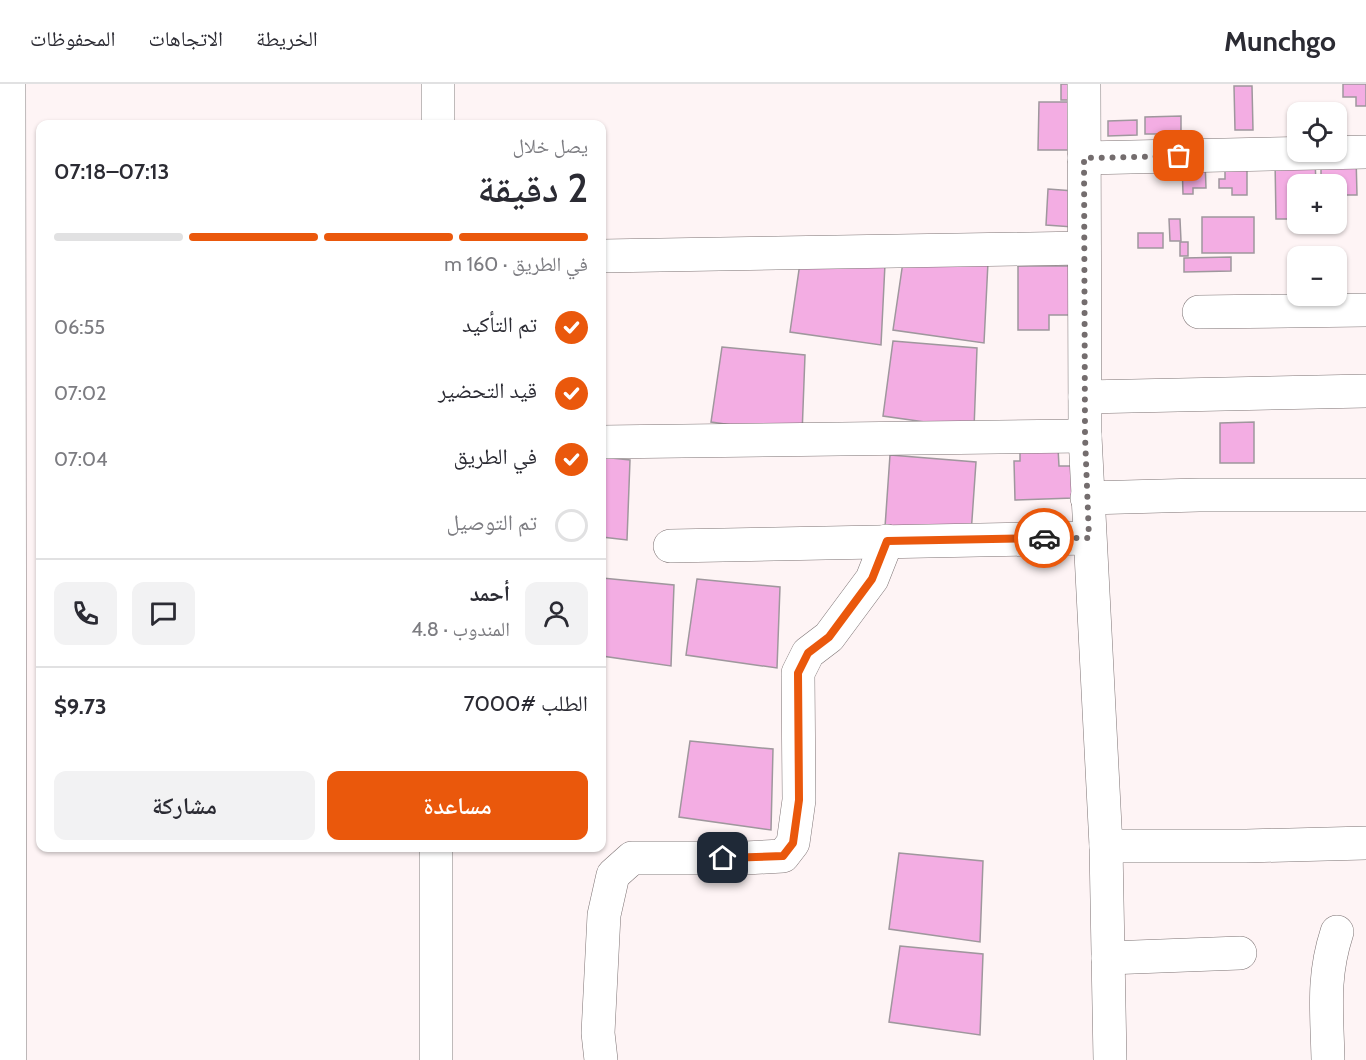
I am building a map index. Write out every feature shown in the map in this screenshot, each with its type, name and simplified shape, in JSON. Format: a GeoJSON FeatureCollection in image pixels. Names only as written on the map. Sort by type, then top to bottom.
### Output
{"type":"FeatureCollection","features":[{"type":"Feature","properties":{"kind":"street"},"geometry":{"type":"LineString","coordinates":[[9,84],[10,1060]]}},
{"type":"Feature","properties":{"kind":"street"},"geometry":{"type":"LineString","coordinates":[[438,84],[438,120]]}},
{"type":"Feature","properties":{"kind":"street"},"geometry":{"type":"LineString","coordinates":[[1084,84],[1085,436],[1106,846],[1110,1060]]}},
{"type":"Feature","properties":{"kind":"street"},"geometry":{"type":"LineString","coordinates":[[1084,158],[1366,152]]}},
{"type":"Feature","properties":{"kind":"street"},"geometry":{"type":"LineString","coordinates":[[606,256],[1084,248]]}},
{"type":"Feature","properties":{"kind":"street"},"geometry":{"type":"LineString","coordinates":[[1199,312],[1366,310]]}},
{"type":"Feature","properties":{"kind":"street"},"geometry":{"type":"LineString","coordinates":[[1085,397],[1366,391]]}},
{"type":"Feature","properties":{"kind":"street"},"geometry":{"type":"LineString","coordinates":[[606,442],[1085,436]]}},
{"type":"Feature","properties":{"kind":"street"},"geometry":{"type":"LineString","coordinates":[[1087,498],[1366,495]]}},
{"type":"Feature","properties":{"kind":"street"},"geometry":{"type":"LineString","coordinates":[[670,546],[1089,538]]}},
{"type":"Feature","properties":{"kind":"street"},"geometry":{"type":"LineString","coordinates":[[602,1060],[598,1033],[604,915],[613,875],[632,858],[783,856],[793,843],[799,800],[798,673],[808,653],[829,637],[872,579],[887,541]]}},
{"type":"Feature","properties":{"kind":"street"},"geometry":{"type":"LineString","coordinates":[[1106,846],[1366,843]]}},
{"type":"Feature","properties":{"kind":"street"},"geometry":{"type":"LineString","coordinates":[[436,852],[436,1060]]}},
{"type":"Feature","properties":{"kind":"street"},"geometry":{"type":"LineString","coordinates":[[1328,1060],[1326,978],[1329,956],[1337,932]]}},
{"type":"Feature","properties":{"kind":"street"},"geometry":{"type":"LineString","coordinates":[[1108,958],[1240,953]]}},
{"type":"Feature","properties":{"kind":"building"},"geometry":{"type":"Polygon","coordinates":[[[1061,84],[1079,84],[1079,100],[1061,100],[1061,84]]]}},
{"type":"Feature","properties":{"kind":"building"},"geometry":{"type":"Polygon","coordinates":[[[1343,84],[1366,84],[1366,106],[1356,106],[1356,97],[1343,97],[1343,84]]]}},
{"type":"Feature","properties":{"kind":"building"},"geometry":{"type":"Polygon","coordinates":[[[1234,86],[1252,86],[1253,130],[1235,130],[1234,86]]]}},
{"type":"Feature","properties":{"kind":"building"},"geometry":{"type":"Polygon","coordinates":[[[1039,102],[1078,102],[1078,150],[1038,150],[1039,102]]]}},
{"type":"Feature","properties":{"kind":"building"},"geometry":{"type":"Polygon","coordinates":[[[1181,116],[1181,134],[1145,134],[1145,117],[1181,116]]]}},
{"type":"Feature","properties":{"kind":"building"},"geometry":{"type":"Polygon","coordinates":[[[1137,120],[1137,135],[1108,136],[1108,121],[1137,120]]]}},
{"type":"Feature","properties":{"kind":"building"},"geometry":{"type":"Polygon","coordinates":[[[1347,156],[1356,156],[1357,195],[1347,195],[1347,174],[1321,174],[1321,162],[1347,162],[1347,156]]]}},
{"type":"Feature","properties":{"kind":"building"},"geometry":{"type":"Polygon","coordinates":[[[1225,158],[1247,158],[1247,195],[1232,195],[1232,188],[1219,188],[1219,179],[1225,179],[1225,158]]]}},
{"type":"Feature","properties":{"kind":"building"},"geometry":{"type":"Polygon","coordinates":[[[1205,160],[1206,188],[1193,188],[1193,194],[1183,194],[1182,161],[1205,160]]]}},
{"type":"Feature","properties":{"kind":"building"},"geometry":{"type":"Polygon","coordinates":[[[1275,160],[1315,162],[1316,174],[1287,174],[1287,219],[1276,219],[1275,160]]]}},
{"type":"Feature","properties":{"kind":"building"},"geometry":{"type":"Polygon","coordinates":[[[1048,189],[1074,191],[1073,227],[1046,225],[1048,189]]]}},
{"type":"Feature","properties":{"kind":"building"},"geometry":{"type":"Polygon","coordinates":[[[1202,217],[1254,217],[1254,253],[1202,253],[1202,217]]]}},
{"type":"Feature","properties":{"kind":"building"},"geometry":{"type":"Polygon","coordinates":[[[1169,219],[1180,219],[1181,241],[1170,241],[1169,219]]]}},
{"type":"Feature","properties":{"kind":"building"},"geometry":{"type":"Polygon","coordinates":[[[1138,233],[1163,233],[1163,248],[1138,248],[1138,233]]]}},
{"type":"Feature","properties":{"kind":"building"},"geometry":{"type":"Polygon","coordinates":[[[1180,242],[1188,242],[1188,256],[1180,256],[1180,242]]]}},
{"type":"Feature","properties":{"kind":"building"},"geometry":{"type":"Polygon","coordinates":[[[904,255],[988,262],[984,343],[893,330],[904,255]]]}},
{"type":"Feature","properties":{"kind":"building"},"geometry":{"type":"Polygon","coordinates":[[[801,256],[885,264],[881,345],[790,332],[801,256]]]}},
{"type":"Feature","properties":{"kind":"building"},"geometry":{"type":"Polygon","coordinates":[[[1231,257],[1231,271],[1184,272],[1184,258],[1231,257]]]}},
{"type":"Feature","properties":{"kind":"building"},"geometry":{"type":"Polygon","coordinates":[[[1018,266],[1069,266],[1069,315],[1049,315],[1049,330],[1018,330],[1018,266]]]}},
{"type":"Feature","properties":{"kind":"building"},"geometry":{"type":"Polygon","coordinates":[[[893,341],[977,348],[974,429],[883,416],[893,341]]]}},
{"type":"Feature","properties":{"kind":"building"},"geometry":{"type":"Polygon","coordinates":[[[722,347],[805,355],[802,435],[711,422],[722,347]]]}},
{"type":"Feature","properties":{"kind":"building"},"geometry":{"type":"Polygon","coordinates":[[[1254,422],[1254,463],[1220,463],[1220,423],[1254,422]]]}},
{"type":"Feature","properties":{"kind":"building"},"geometry":{"type":"Polygon","coordinates":[[[1058,448],[1059,466],[1072,466],[1073,498],[1015,500],[1014,461],[1020,461],[1020,449],[1058,448]]]}},
{"type":"Feature","properties":{"kind":"building"},"geometry":{"type":"Polygon","coordinates":[[[890,455],[976,462],[971,534],[885,527],[890,455]]]}},
{"type":"Feature","properties":{"kind":"building"},"geometry":{"type":"Polygon","coordinates":[[[606,457],[630,460],[627,540],[606,537],[606,457]]]}},
{"type":"Feature","properties":{"kind":"building"},"geometry":{"type":"Polygon","coordinates":[[[606,578],[674,585],[671,666],[606,657],[606,578]]]}},
{"type":"Feature","properties":{"kind":"building"},"geometry":{"type":"Polygon","coordinates":[[[697,579],[780,587],[777,668],[686,655],[697,579]]]}},
{"type":"Feature","properties":{"kind":"building"},"geometry":{"type":"Polygon","coordinates":[[[690,741],[773,749],[771,830],[679,817],[690,741]]]}},
{"type":"Feature","properties":{"kind":"building"},"geometry":{"type":"Polygon","coordinates":[[[899,853],[983,861],[980,942],[889,929],[899,853]]]}},
{"type":"Feature","properties":{"kind":"building"},"geometry":{"type":"Polygon","coordinates":[[[900,946],[983,954],[980,1035],[889,1022],[900,946]]]}},
{"type":"Feature","properties":{"kind":"way so far"},"geometry":{"type":"LineString","coordinates":[[1044,538],[1089,538],[1085,436],[1084,158],[1179,156]]}},
{"type":"Feature","properties":{"kind":"route"},"geometry":{"type":"LineString","coordinates":[[723,858],[783,856],[793,843],[799,800],[798,673],[808,653],[829,637],[872,579],[887,541],[1044,538]]}}]}
